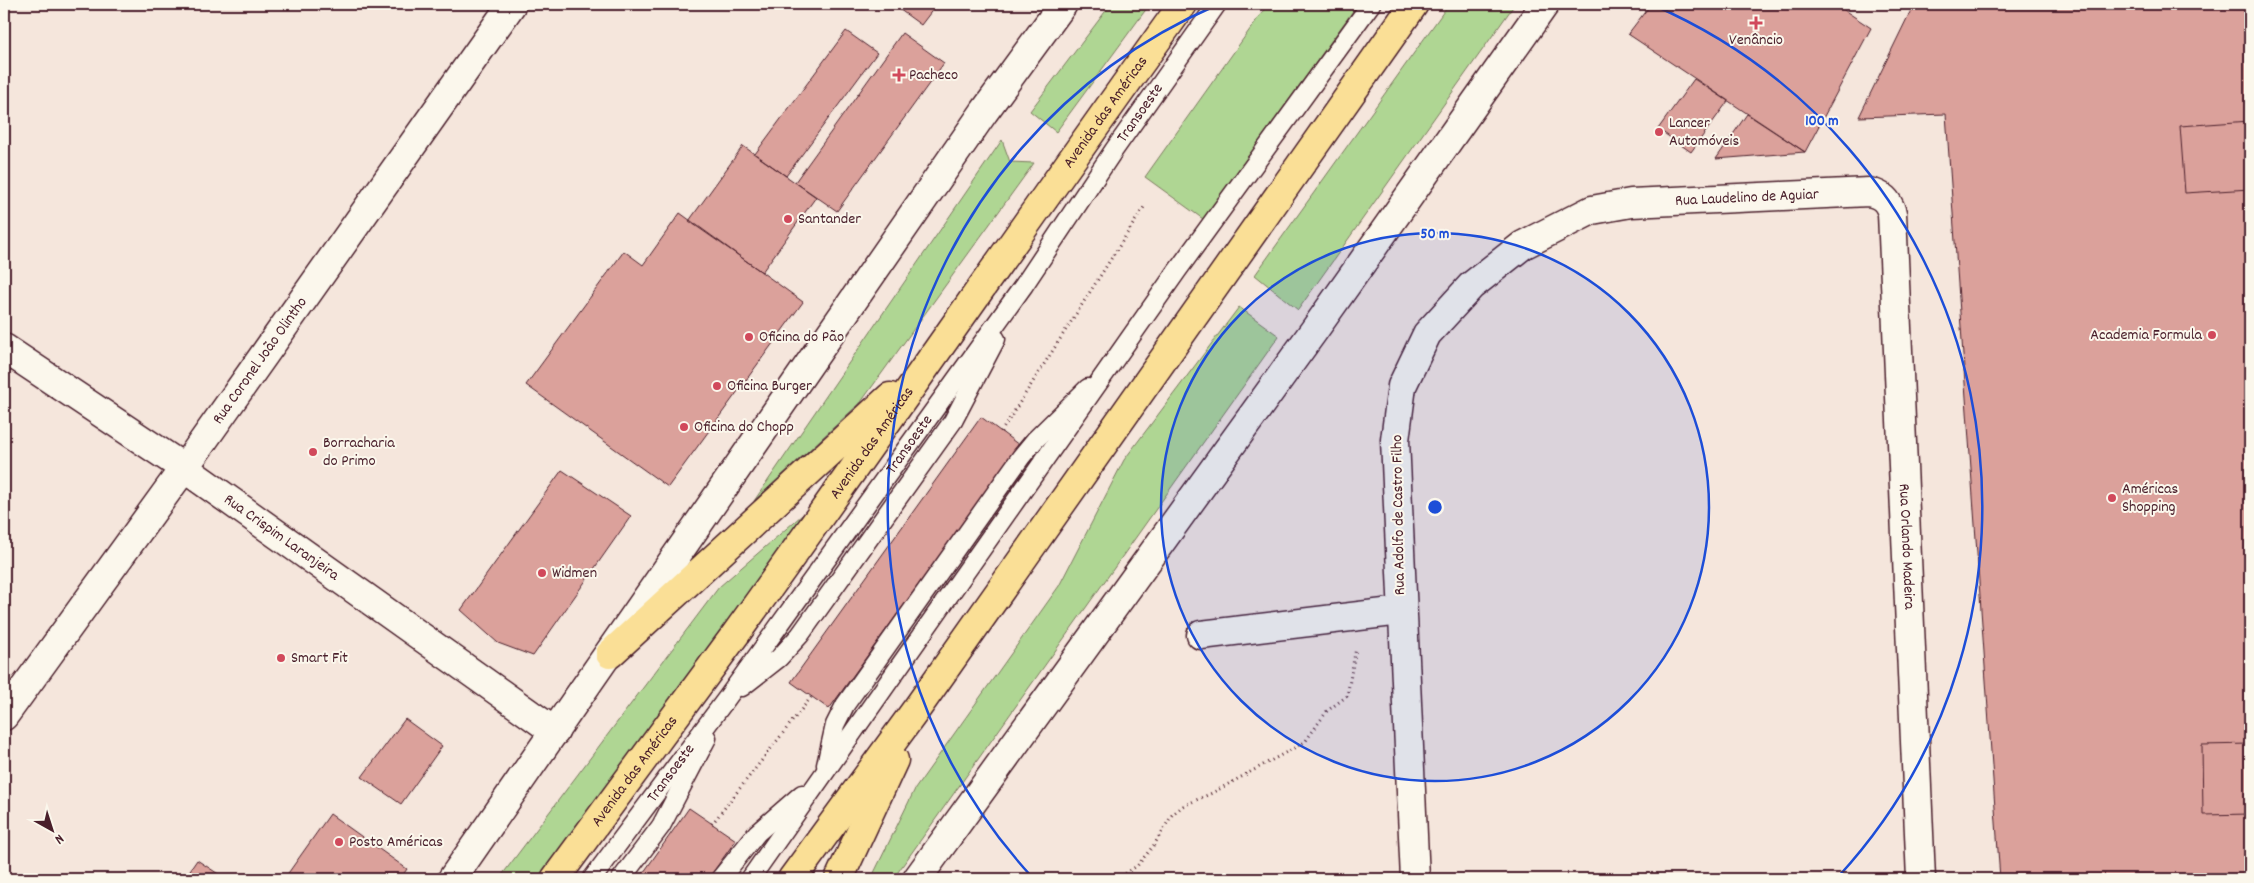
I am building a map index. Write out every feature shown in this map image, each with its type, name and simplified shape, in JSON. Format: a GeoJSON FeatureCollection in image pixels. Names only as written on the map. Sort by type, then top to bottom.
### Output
{"type":"FeatureCollection","features":[{"type":"Feature","properties":{"kind":"highway","name":"Avenida das Américas"},"geometry":{"type":"LineString","coordinates":[[555,879],[734,636],[932,359],[1070,160],[1183,4]]}},
{"type":"Feature","properties":{"kind":"highway"},"geometry":{"type":"LineString","coordinates":[[792,879],[918,707],[1414,4]]}},
{"type":"Feature","properties":{"kind":"highway"},"geometry":{"type":"LineString","coordinates":[[610,654],[932,359]]}},
{"type":"Feature","properties":{"kind":"highway"},"geometry":{"type":"LineString","coordinates":[[839,879],[918,707]]}},
{"type":"Feature","properties":{"kind":"street","name":"Rua Coronel João Olintho"},"geometry":{"type":"LineString","coordinates":[[4,716],[184,468],[512,4]]}},
{"type":"Feature","properties":{"kind":"street"},"geometry":{"type":"LineString","coordinates":[[452,879],[610,654],[984,112],[1063,4]]}},
{"type":"Feature","properties":{"kind":"street"},"geometry":{"type":"LineString","coordinates":[[918,879],[1313,332],[1545,4]]}},
{"type":"Feature","properties":{"kind":"street","name":"Rua Laudelino de Aguiar"},"geometry":{"type":"LineString","coordinates":[[1592,210],[1631,203],[1869,192],[1880,195],[1889,203],[1892,213]]}},
{"type":"Feature","properties":{"kind":"street","name":"Rua Adolfo de Castro Filho"},"geometry":{"type":"LineString","coordinates":[[1415,879],[1401,611],[1395,440],[1402,386],[1427,334],[1471,286],[1523,245],[1592,210]]}},
{"type":"Feature","properties":{"kind":"street","name":"Rua Orlando Madeira"},"geometry":{"type":"LineString","coordinates":[[1892,213],[1920,879]]}},
{"type":"Feature","properties":{"kind":"street","name":"Rua Crispim Laranjeira"},"geometry":{"type":"LineString","coordinates":[[4,348],[184,468],[555,732]]}},
{"type":"Feature","properties":{"kind":"street"},"geometry":{"type":"LineString","coordinates":[[1201,635],[1401,611]]}},
{"type":"Feature","properties":{"kind":"lane","name":"Transoeste"},"geometry":{"type":"LineString","coordinates":[[592,879],[727,698],[779,658],[800,636],[953,421],[1024,285],[1114,150],[1217,4]]}},
{"type":"Feature","properties":{"kind":"lane"},"geometry":{"type":"LineString","coordinates":[[750,879],[1120,356],[1177,271],[1371,4]]}},
{"type":"Feature","properties":{"kind":"lane"},"geometry":{"type":"LineString","coordinates":[[720,879],[757,833],[824,775],[835,725],[845,705],[1021,457],[1035,440],[1120,356]]}},
{"type":"Feature","properties":{"kind":"lane"},"geometry":{"type":"LineString","coordinates":[[622,879],[661,826],[727,698]]}},
{"type":"Feature","properties":{"kind":"path"},"geometry":{"type":"LineString","coordinates":[[1001,432],[1144,207]]}},
{"type":"Feature","properties":{"kind":"path"},"geometry":{"type":"LineString","coordinates":[[1118,879],[1137,866],[1154,845],[1172,815],[1183,806],[1212,793],[1306,742],[1327,711],[1347,696],[1362,616]]}},
{"type":"Feature","properties":{"kind":"path"},"geometry":{"type":"LineString","coordinates":[[712,824],[812,696]]}},
{"type":"Feature","properties":{"kind":"green space"},"geometry":{"type":"Polygon","coordinates":[[[1111,4],[1150,4],[1056,132],[1030,111],[1111,4]]]}},
{"type":"Feature","properties":{"kind":"green space"},"geometry":{"type":"Polygon","coordinates":[[[1268,4],[1358,4],[1203,219],[1145,177],[1268,4]]]}},
{"type":"Feature","properties":{"kind":"green space"},"geometry":{"type":"Polygon","coordinates":[[[1449,4],[1515,4],[1298,310],[1255,275],[1449,4]]]}},
{"type":"Feature","properties":{"kind":"green space"},"geometry":{"type":"Polygon","coordinates":[[[1002,140],[1010,162],[1034,163],[861,402],[754,501],[1002,140]]]}},
{"type":"Feature","properties":{"kind":"green space"},"geometry":{"type":"Polygon","coordinates":[[[1239,307],[1279,336],[893,879],[871,879],[915,789],[1059,586],[1124,460],[1239,307]]]}},
{"type":"Feature","properties":{"kind":"green space"},"geometry":{"type":"Polygon","coordinates":[[[809,509],[540,879],[499,879],[719,587],[809,509]]]}},
{"type":"Feature","properties":{"kind":"building"},"geometry":{"type":"Polygon","coordinates":[[[892,4],[937,4],[921,25],[892,4]]]}},
{"type":"Feature","properties":{"kind":"building"},"geometry":{"type":"Polygon","coordinates":[[[1651,4],[1835,4],[1871,28],[1805,152],[1628,34],[1651,4]]]}},
{"type":"Feature","properties":{"kind":"building","name":"Américas Shopping"},"geometry":{"type":"Polygon","coordinates":[[[1914,4],[2250,4],[2250,879],[2000,879],[1946,114],[1859,117],[1914,4]]]}},
{"type":"Feature","properties":{"kind":"building"},"geometry":{"type":"Polygon","coordinates":[[[846,31],[877,53],[786,176],[755,154],[846,31]]]}},
{"type":"Feature","properties":{"kind":"building"},"geometry":{"type":"Polygon","coordinates":[[[902,33],[944,63],[837,211],[795,182],[902,33]]]}},
{"type":"Feature","properties":{"kind":"building"},"geometry":{"type":"Polygon","coordinates":[[[1694,79],[1728,101],[1691,152],[1658,129],[1694,79]]]}},
{"type":"Feature","properties":{"kind":"building"},"geometry":{"type":"Polygon","coordinates":[[[1747,114],[1805,152],[1716,159],[1747,114]]]}},
{"type":"Feature","properties":{"kind":"building"},"geometry":{"type":"Polygon","coordinates":[[[2250,121],[2250,189],[2185,193],[2180,126],[2250,121]]]}},
{"type":"Feature","properties":{"kind":"building"},"geometry":{"type":"Polygon","coordinates":[[[743,146],[816,197],[762,272],[689,221],[743,146]]]}},
{"type":"Feature","properties":{"kind":"building"},"geometry":{"type":"Polygon","coordinates":[[[680,213],[803,302],[668,487],[526,385],[624,251],[643,265],[680,213]]]}},
{"type":"Feature","properties":{"kind":"building"},"geometry":{"type":"Polygon","coordinates":[[[981,417],[1019,445],[829,709],[791,682],[981,417]]]}},
{"type":"Feature","properties":{"kind":"building"},"geometry":{"type":"Polygon","coordinates":[[[562,470],[631,516],[533,656],[498,643],[461,610],[562,470]]]}},
{"type":"Feature","properties":{"kind":"building"},"geometry":{"type":"Polygon","coordinates":[[[405,719],[442,746],[401,804],[362,777],[405,719]]]}},
{"type":"Feature","properties":{"kind":"building"},"geometry":{"type":"Polygon","coordinates":[[[2250,744],[2250,814],[2203,815],[2202,745],[2250,744]]]}},
{"type":"Feature","properties":{"kind":"building"},"geometry":{"type":"Polygon","coordinates":[[[689,808],[736,840],[708,879],[639,879],[689,808]]]}},
{"type":"Feature","properties":{"kind":"building","name":"Posto Américas"},"geometry":{"type":"Polygon","coordinates":[[[330,814],[407,869],[400,879],[284,879],[330,814]]]}},
{"type":"Feature","properties":{"kind":"building"},"geometry":{"type":"Polygon","coordinates":[[[197,860],[226,879],[184,879],[197,860]]]}},
{"type":"Feature","properties":{"kind":"place","name":"Venâncio"},"geometry":{"type":"Point","coordinates":[1756,23]}},
{"type":"Feature","properties":{"kind":"place","name":"Pacheco"},"geometry":{"type":"Point","coordinates":[899,75]}},
{"type":"Feature","properties":{"kind":"place","name":"Lancer Automóveis"},"geometry":{"type":"Point","coordinates":[1659,132]}},
{"type":"Feature","properties":{"kind":"place","name":"Santander"},"geometry":{"type":"Point","coordinates":[788,219]}},
{"type":"Feature","properties":{"kind":"place","name":"Academia Formula"},"geometry":{"type":"Point","coordinates":[2212,335]}},
{"type":"Feature","properties":{"kind":"place","name":"Oficina do Pão"},"geometry":{"type":"Point","coordinates":[749,337]}},
{"type":"Feature","properties":{"kind":"place","name":"Oficina Burger"},"geometry":{"type":"Point","coordinates":[717,386]}},
{"type":"Feature","properties":{"kind":"place","name":"Oficina do Chopp"},"geometry":{"type":"Point","coordinates":[684,427]}},
{"type":"Feature","properties":{"kind":"place","name":"Borracharia do Primo"},"geometry":{"type":"Point","coordinates":[313,452]}},
{"type":"Feature","properties":{"kind":"place","name":"Américas Shopping"},"geometry":{"type":"Point","coordinates":[2112,498]}},
{"type":"Feature","properties":{"kind":"place","name":"Widmen"},"geometry":{"type":"Point","coordinates":[542,573]}},
{"type":"Feature","properties":{"kind":"place","name":"Smart Fit"},"geometry":{"type":"Point","coordinates":[281,658]}},
{"type":"Feature","properties":{"kind":"place","name":"Posto Américas"},"geometry":{"type":"Point","coordinates":[339,842]}}]}
